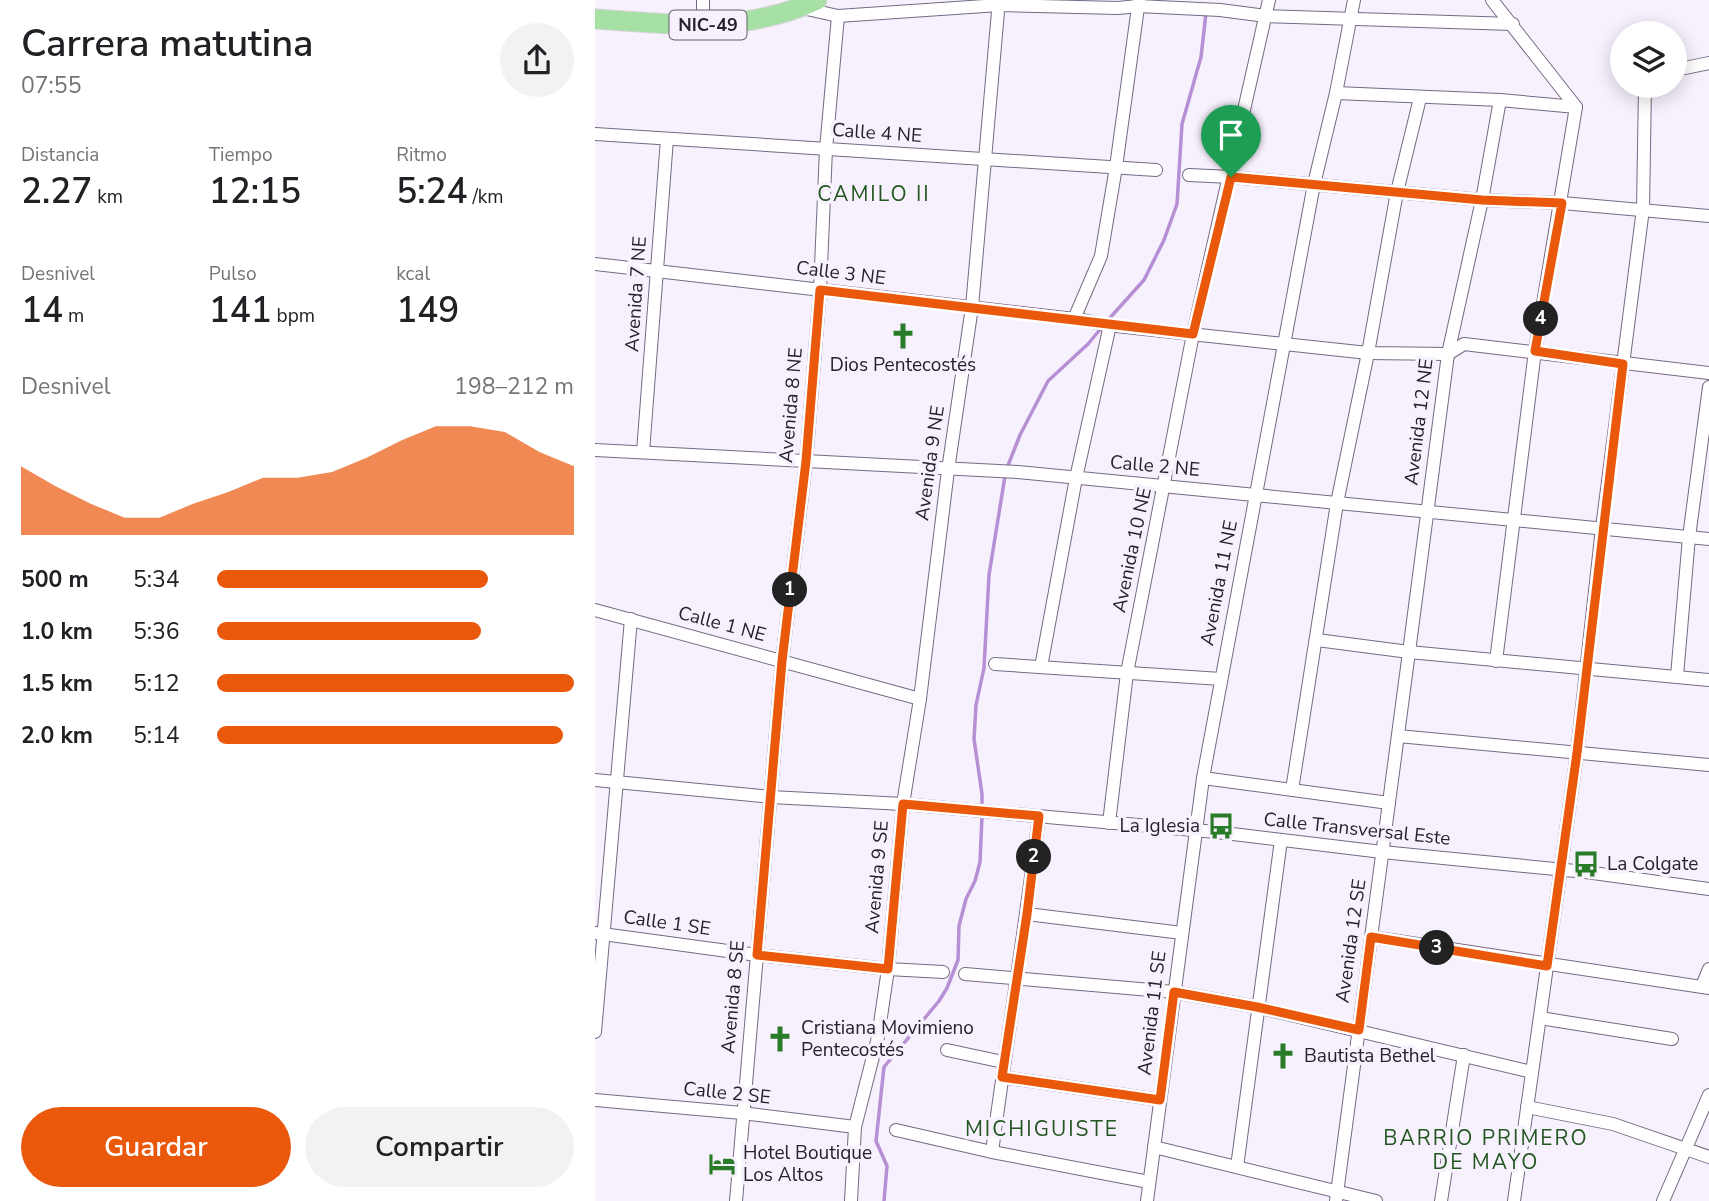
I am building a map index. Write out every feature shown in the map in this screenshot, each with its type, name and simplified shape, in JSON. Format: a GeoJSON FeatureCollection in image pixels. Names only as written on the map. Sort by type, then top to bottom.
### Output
{"type":"FeatureCollection","features":[{"type":"Feature","properties":{"kind":"main road","name":"NIC-49"},"geometry":{"type":"LineString","coordinates":[[595,19],[703,26],[779,16],[798,4],[817,0]]}},
{"type":"Feature","properties":{"kind":"street"},"geometry":{"type":"LineString","coordinates":[[703,0],[703,26]]}},
{"type":"Feature","properties":{"kind":"street","name":"Avenida 10 NE"},"geometry":{"type":"LineString","coordinates":[[1109,823],[1127,673],[1193,334],[1231,177],[1269,0]]}},
{"type":"Feature","properties":{"kind":"street"},"geometry":{"type":"LineString","coordinates":[[1285,344],[1314,184],[1336,93],[1354,0]]}},
{"type":"Feature","properties":{"kind":"street"},"geometry":{"type":"LineString","coordinates":[[1492,0],[1576,107],[1562,203],[1535,351],[1496,661]]}},
{"type":"Feature","properties":{"kind":"street"},"geometry":{"type":"LineString","coordinates":[[798,4],[838,16],[999,3],[1118,8],[1138,3],[1266,16],[1513,24]]}},
{"type":"Feature","properties":{"kind":"street","name":"Avenida 9 NE"},"geometry":{"type":"LineString","coordinates":[[903,804],[920,699],[948,470],[972,307],[999,3]]}},
{"type":"Feature","properties":{"kind":"street"},"geometry":{"type":"LineString","coordinates":[[1079,320],[1101,256],[1117,167],[1138,3]]}},
{"type":"Feature","properties":{"kind":"street","name":"Avenida 8 NE"},"geometry":{"type":"LineString","coordinates":[[771,797],[782,661],[806,461],[838,16]]}},
{"type":"Feature","properties":{"kind":"street"},"geometry":{"type":"LineString","coordinates":[[1687,68],[1709,63]]}},
{"type":"Feature","properties":{"kind":"street"},"geometry":{"type":"LineString","coordinates":[[1336,93],[1500,100],[1576,107]]}},
{"type":"Feature","properties":{"kind":"street"},"geometry":{"type":"LineString","coordinates":[[1292,790],[1337,503],[1369,353],[1397,192],[1420,98]]}},
{"type":"Feature","properties":{"kind":"street"},"geometry":{"type":"LineString","coordinates":[[1514,1201],[1577,753],[1602,528],[1643,209],[1645,98]]}},
{"type":"Feature","properties":{"kind":"street","name":"Avenida 12 NE"},"geometry":{"type":"LineString","coordinates":[[1382,852],[1448,354],[1482,200],[1500,100]]}},
{"type":"Feature","properties":{"kind":"street","name":"Calle 4 NE"},"geometry":{"type":"LineString","coordinates":[[595,134],[1156,170]]}},
{"type":"Feature","properties":{"kind":"street","name":"Avenida 7 NE"},"geometry":{"type":"LineString","coordinates":[[643,452],[667,139]]}},
{"type":"Feature","properties":{"kind":"street"},"geometry":{"type":"LineString","coordinates":[[1189,175],[1709,216]]}},
{"type":"Feature","properties":{"kind":"street","name":"Calle 3 NE"},"geometry":{"type":"LineString","coordinates":[[595,264],[1369,353],[1448,354],[1464,344],[1709,373]]}},
{"type":"Feature","properties":{"kind":"street"},"geometry":{"type":"LineString","coordinates":[[1041,667],[1076,478],[1109,325]]}},
{"type":"Feature","properties":{"kind":"street","name":"Avenida 11 NE"},"geometry":{"type":"LineString","coordinates":[[1195,831],[1285,344]]}},
{"type":"Feature","properties":{"kind":"street"},"geometry":{"type":"LineString","coordinates":[[1677,676],[1689,537],[1709,387]]}},
{"type":"Feature","properties":{"kind":"street","name":"Calle 2 NE"},"geometry":{"type":"LineString","coordinates":[[595,450],[1018,472],[1709,539]]}},
{"type":"Feature","properties":{"kind":"street","name":"Calle 1 NE"},"geometry":{"type":"LineString","coordinates":[[595,610],[920,699]]}},
{"type":"Feature","properties":{"kind":"street"},"geometry":{"type":"LineString","coordinates":[[595,1032],[599,934],[631,620]]}},
{"type":"Feature","properties":{"kind":"street"},"geometry":{"type":"LineString","coordinates":[[1317,640],[1496,661],[1709,680]]}},
{"type":"Feature","properties":{"kind":"street"},"geometry":{"type":"LineString","coordinates":[[995,664],[1221,679]]}},
{"type":"Feature","properties":{"kind":"street"},"geometry":{"type":"LineString","coordinates":[[1398,736],[1709,765]]}},
{"type":"Feature","properties":{"kind":"street"},"geometry":{"type":"LineString","coordinates":[[1203,778],[1389,803]]}},
{"type":"Feature","properties":{"kind":"street"},"geometry":{"type":"LineString","coordinates":[[595,780],[771,797],[903,804]]}},
{"type":"Feature","properties":{"kind":"street","name":"Avenida 8 SE"},"geometry":{"type":"LineString","coordinates":[[736,1201],[771,797]]}},
{"type":"Feature","properties":{"kind":"street","name":"Calle Transversal Este"},"geometry":{"type":"LineString","coordinates":[[903,804],[1195,831],[1709,888]]}},
{"type":"Feature","properties":{"kind":"street","name":"Avenida 9 SE"},"geometry":{"type":"LineString","coordinates":[[851,1201],[855,1127],[879,1037],[888,969],[903,804]]}},
{"type":"Feature","properties":{"kind":"street"},"geometry":{"type":"LineString","coordinates":[[992,1152],[1039,816]]}},
{"type":"Feature","properties":{"kind":"street","name":"Avenida 11 SE"},"geometry":{"type":"LineString","coordinates":[[1147,1201],[1195,831]]}},
{"type":"Feature","properties":{"kind":"street"},"geometry":{"type":"LineString","coordinates":[[1237,1167],[1281,840]]}},
{"type":"Feature","properties":{"kind":"street","name":"Avenida 12 SE"},"geometry":{"type":"LineString","coordinates":[[1336,1197],[1382,852]]}},
{"type":"Feature","properties":{"kind":"street"},"geometry":{"type":"LineString","coordinates":[[1027,914],[1182,933]]}},
{"type":"Feature","properties":{"kind":"street","name":"Calle 1 SE"},"geometry":{"type":"LineString","coordinates":[[599,934],[757,955],[943,972]]}},
{"type":"Feature","properties":{"kind":"street"},"geometry":{"type":"LineString","coordinates":[[1371,937],[1547,966],[1706,987],[1709,969]]}},
{"type":"Feature","properties":{"kind":"street"},"geometry":{"type":"LineString","coordinates":[[965,974],[1174,992],[1257,1007],[1532,1072]]}},
{"type":"Feature","properties":{"kind":"street"},"geometry":{"type":"LineString","coordinates":[[1540,1018],[1672,1039]]}},
{"type":"Feature","properties":{"kind":"street"},"geometry":{"type":"LineString","coordinates":[[947,1050],[1003,1062]]}},
{"type":"Feature","properties":{"kind":"street"},"geometry":{"type":"LineString","coordinates":[[1441,1201],[1464,1055]]}},
{"type":"Feature","properties":{"kind":"street"},"geometry":{"type":"LineString","coordinates":[[1002,1077],[1160,1100]]}},
{"type":"Feature","properties":{"kind":"street"},"geometry":{"type":"LineString","coordinates":[[1663,1201],[1709,1095]]}},
{"type":"Feature","properties":{"kind":"street","name":"Calle 2 SE"},"geometry":{"type":"LineString","coordinates":[[595,1100],[742,1113],[855,1127]]}},
{"type":"Feature","properties":{"kind":"street"},"geometry":{"type":"LineString","coordinates":[[1527,1107],[1613,1124],[1709,1157]]}},
{"type":"Feature","properties":{"kind":"street"},"geometry":{"type":"LineString","coordinates":[[896,1130],[992,1152],[1149,1182]]}},
{"type":"Feature","properties":{"kind":"street"},"geometry":{"type":"LineString","coordinates":[[1154,1147],[1237,1167],[1336,1197],[1377,1201]]}},
{"type":"Feature","properties":{"kind":"waterway"},"geometry":{"type":"LineString","coordinates":[[1108,320],[1144,280],[1164,240],[1177,204],[1182,124],[1201,57],[1206,13]]}},
{"type":"Feature","properties":{"kind":"waterway"},"geometry":{"type":"LineString","coordinates":[[1007,468],[1020,435],[1048,381],[1088,344],[1103,326]]}},
{"type":"Feature","properties":{"kind":"waterway"},"geometry":{"type":"LineString","coordinates":[[982,808],[974,739],[976,705],[984,668],[989,575],[1005,476]]}},
{"type":"Feature","properties":{"kind":"waterway"},"geometry":{"type":"LineString","coordinates":[[884,1201],[887,1166],[876,1141],[884,1067],[939,1001],[958,960],[959,926],[980,862],[982,816]]}},
{"type":"Feature","properties":{"kind":"place","name":"Dios Pentecostés"},"geometry":{"type":"Point","coordinates":[903,336]}},
{"type":"Feature","properties":{"kind":"place","name":"La Iglesia"},"geometry":{"type":"Point","coordinates":[1221,826]}},
{"type":"Feature","properties":{"kind":"place","name":"La Colgate"},"geometry":{"type":"Point","coordinates":[1586,864]}},
{"type":"Feature","properties":{"kind":"place","name":"Cristiana Movimieno Pentecostés"},"geometry":{"type":"Point","coordinates":[780,1039]}},
{"type":"Feature","properties":{"kind":"place","name":"Bautista Bethel"},"geometry":{"type":"Point","coordinates":[1283,1056]}},
{"type":"Feature","properties":{"kind":"place","name":"Hotel Boutique Los Altos"},"geometry":{"type":"Point","coordinates":[722,1164]}},
{"type":"Feature","properties":{"kind":"district","name":"CAMILO II"},"geometry":{"type":"Point","coordinates":[874,194]}},
{"type":"Feature","properties":{"kind":"district","name":"MICHIGUISTE"},"geometry":{"type":"Point","coordinates":[1042,1129]}},
{"type":"Feature","properties":{"kind":"district","name":"BARRIO PRIMERO DE MAYO"},"geometry":{"type":"Point","coordinates":[1486,1150]}},
{"type":"Feature","properties":{"kind":"route"},"geometry":{"type":"LineString","coordinates":[[1231,177],[1482,200],[1562,203],[1535,351],[1623,364],[1577,753],[1547,966],[1371,937],[1359,1030],[1174,992],[1160,1100],[1002,1077],[1039,816],[903,804],[888,969],[757,955],[782,661],[806,461],[820,290],[1193,334],[1231,177]]}}]}
